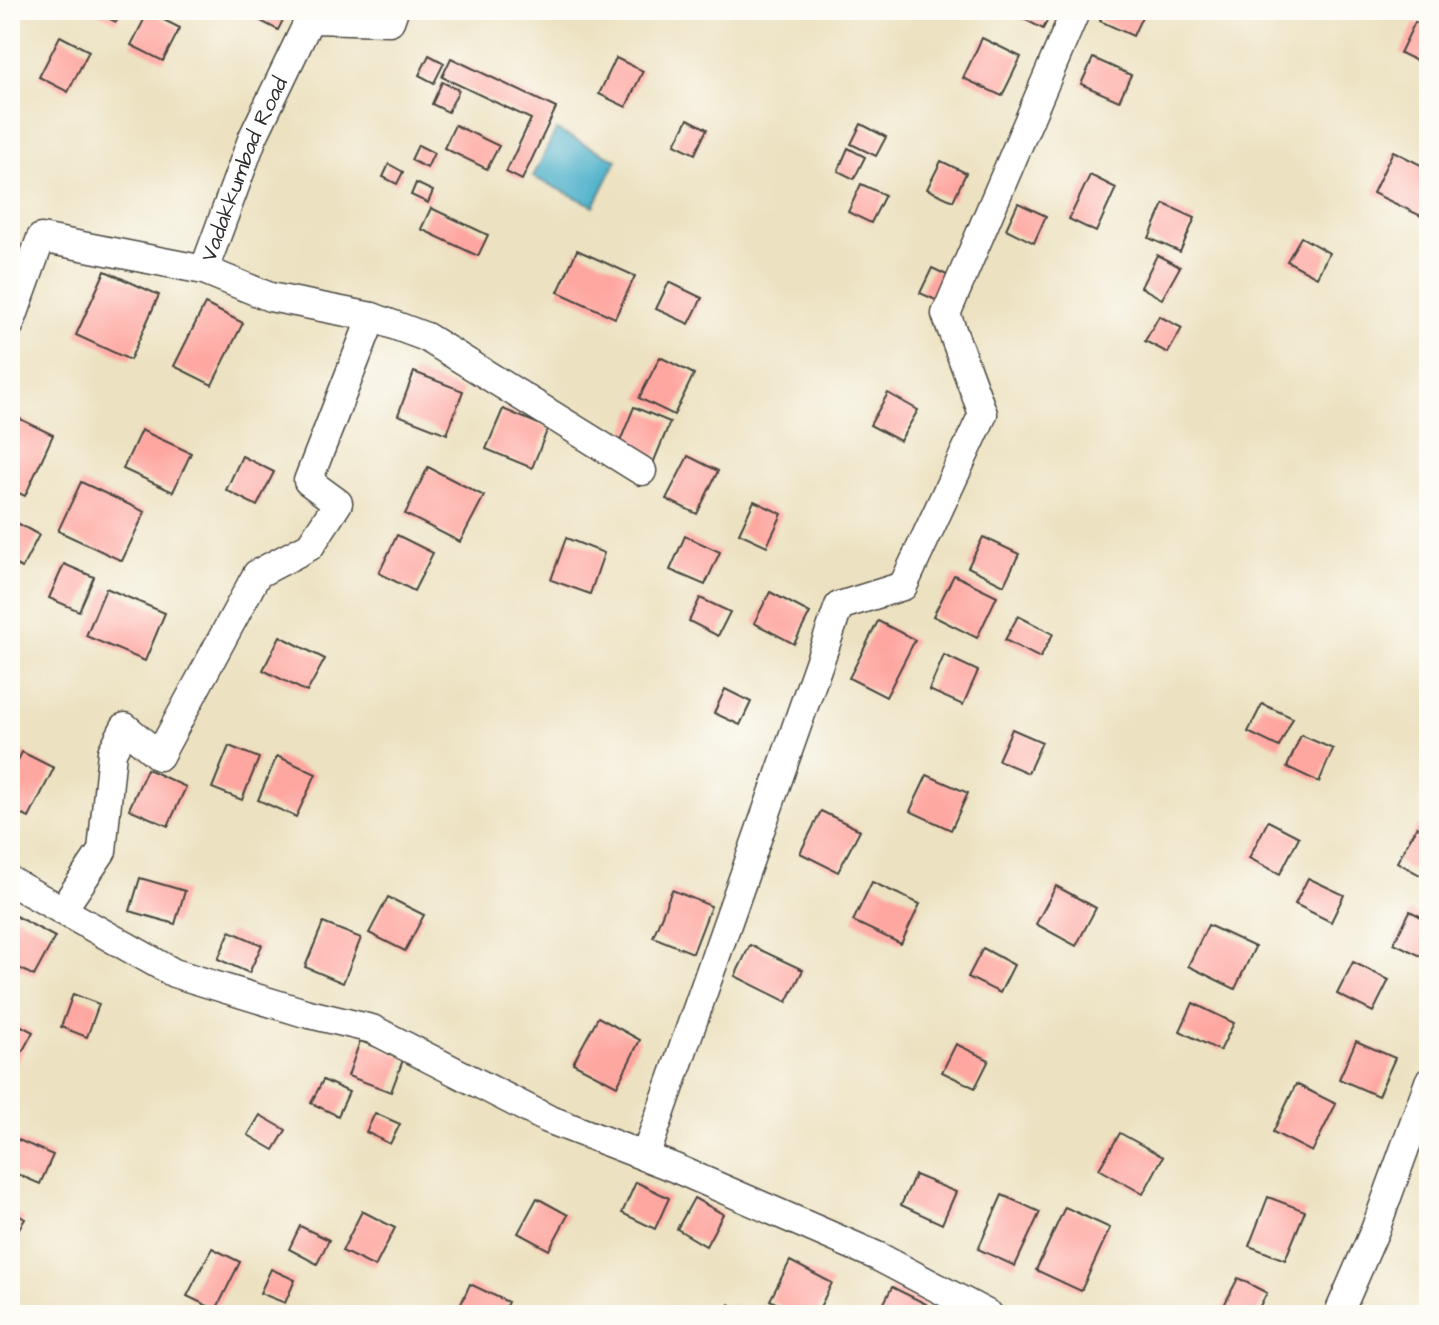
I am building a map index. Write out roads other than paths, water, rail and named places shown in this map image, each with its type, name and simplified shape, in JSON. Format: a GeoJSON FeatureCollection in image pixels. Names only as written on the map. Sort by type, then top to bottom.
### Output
{"type":"FeatureCollection","features":[{"type":"Feature","properties":{"kind":"street"},"geometry":{"type":"LineString","coordinates":[[312,14],[390,21],[394,10]]}},
{"type":"Feature","properties":{"kind":"street"},"geometry":{"type":"LineString","coordinates":[[645,1157],[839,606],[903,586],[983,414],[946,314],[1076,10]]}},
{"type":"Feature","properties":{"kind":"street","name":"Vadakkumbad Road"},"geometry":{"type":"LineString","coordinates":[[41,238],[204,270],[253,137],[312,14]]}},
{"type":"Feature","properties":{"kind":"street"},"geometry":{"type":"LineString","coordinates":[[10,253],[41,238]]}},
{"type":"Feature","properties":{"kind":"street"},"geometry":{"type":"LineString","coordinates":[[10,324],[41,238]]}},
{"type":"Feature","properties":{"kind":"street"},"geometry":{"type":"LineString","coordinates":[[204,270],[270,297],[372,317],[426,337],[642,471]]}},
{"type":"Feature","properties":{"kind":"street"},"geometry":{"type":"LineString","coordinates":[[71,897],[102,851],[112,752],[125,727],[159,756],[257,574],[310,546],[338,503],[308,481],[372,317]]}},
{"type":"Feature","properties":{"kind":"street"},"geometry":{"type":"LineString","coordinates":[[10,881],[174,973],[305,1013],[372,1029],[548,1119],[877,1256],[989,1315]]}},
{"type":"Feature","properties":{"kind":"street"},"geometry":{"type":"LineString","coordinates":[[1338,1315],[1375,1230],[1429,1082]]}},
{"type":"Feature","properties":{"kind":"water"},"geometry":{"type":"Polygon","coordinates":[[[556,130],[617,160],[594,206],[533,177],[556,130]]]}}]}
